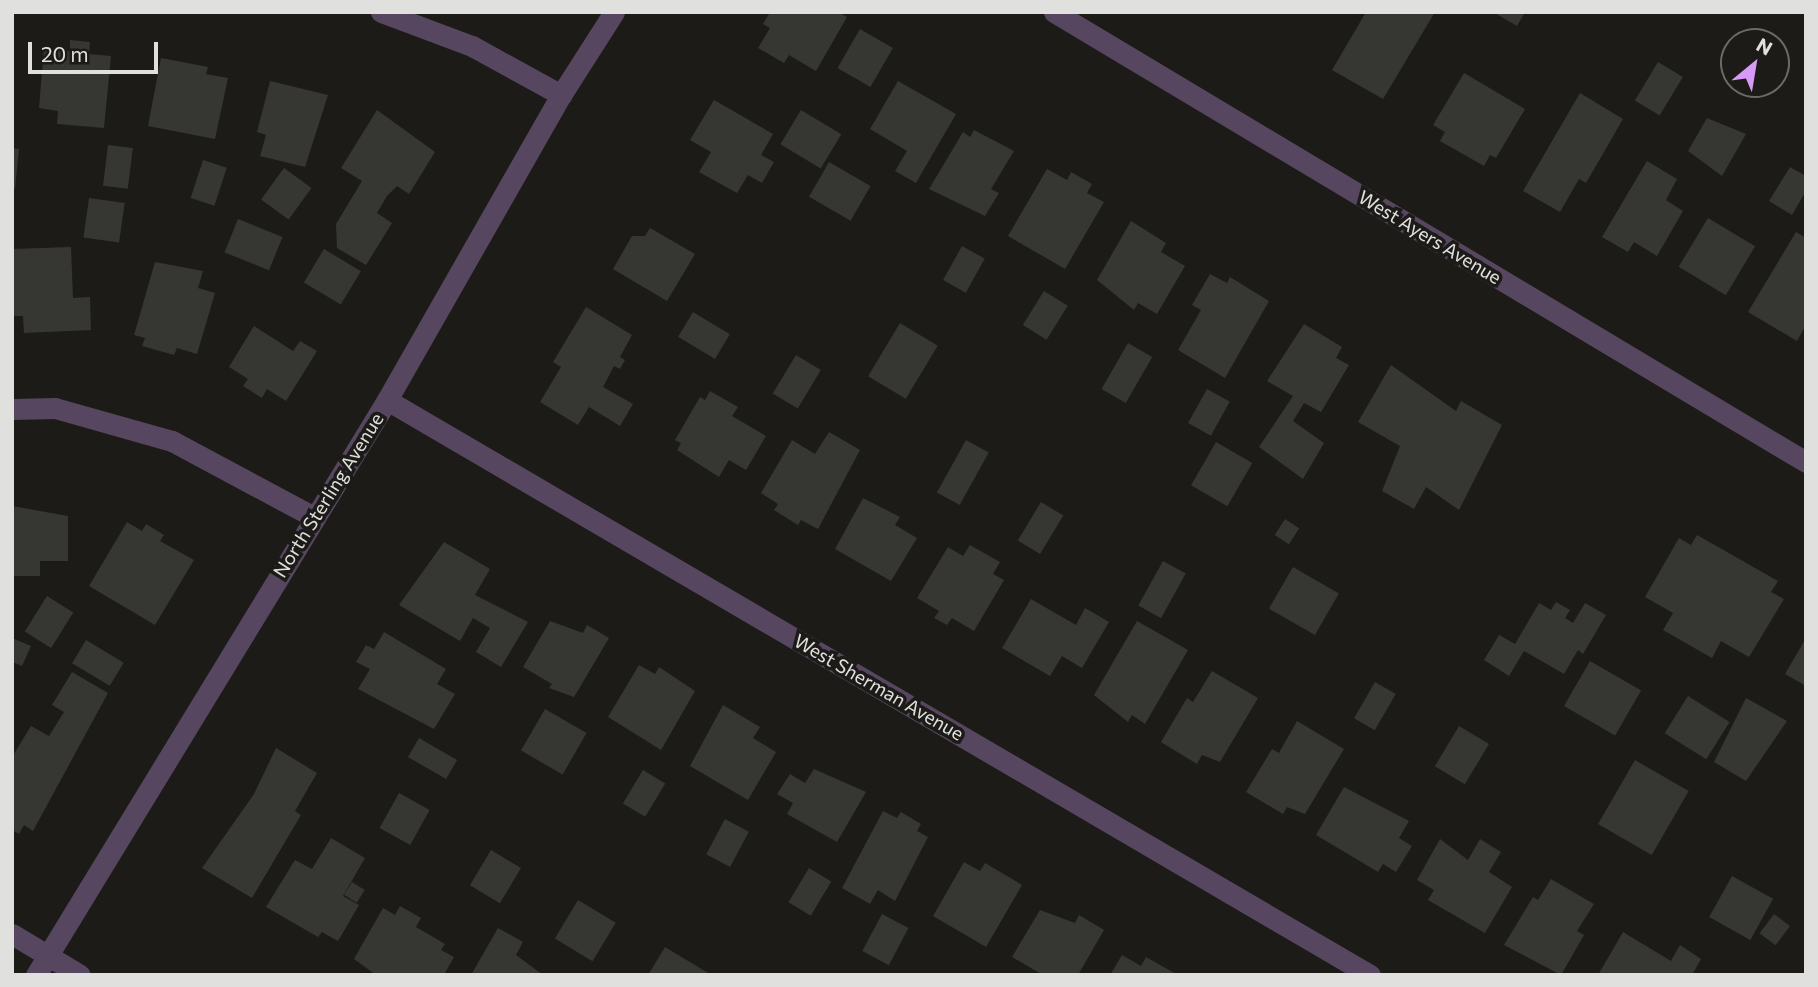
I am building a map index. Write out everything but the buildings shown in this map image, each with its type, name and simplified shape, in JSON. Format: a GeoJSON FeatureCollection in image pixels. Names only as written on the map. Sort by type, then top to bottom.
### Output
{"type":"FeatureCollection","features":[{"type":"Feature","properties":{"kind":"street"},"geometry":{"type":"LineString","coordinates":[[381,12],[472,46],[561,95]]}},
{"type":"Feature","properties":{"kind":"street","name":"North Sterling Avenue"},"geometry":{"type":"LineString","coordinates":[[36,975],[387,400],[561,95],[614,12]]}},
{"type":"Feature","properties":{"kind":"street","name":"West Ayers Avenue"},"geometry":{"type":"LineString","coordinates":[[1054,12],[1806,462]]}},
{"type":"Feature","properties":{"kind":"street","name":"West Sherman Avenue"},"geometry":{"type":"LineString","coordinates":[[387,400],[1370,975]]}},
{"type":"Feature","properties":{"kind":"street"},"geometry":{"type":"LineString","coordinates":[[12,409],[55,408],[172,442],[314,517]]}},
{"type":"Feature","properties":{"kind":"street"},"geometry":{"type":"LineString","coordinates":[[12,934],[80,975]]}}]}
